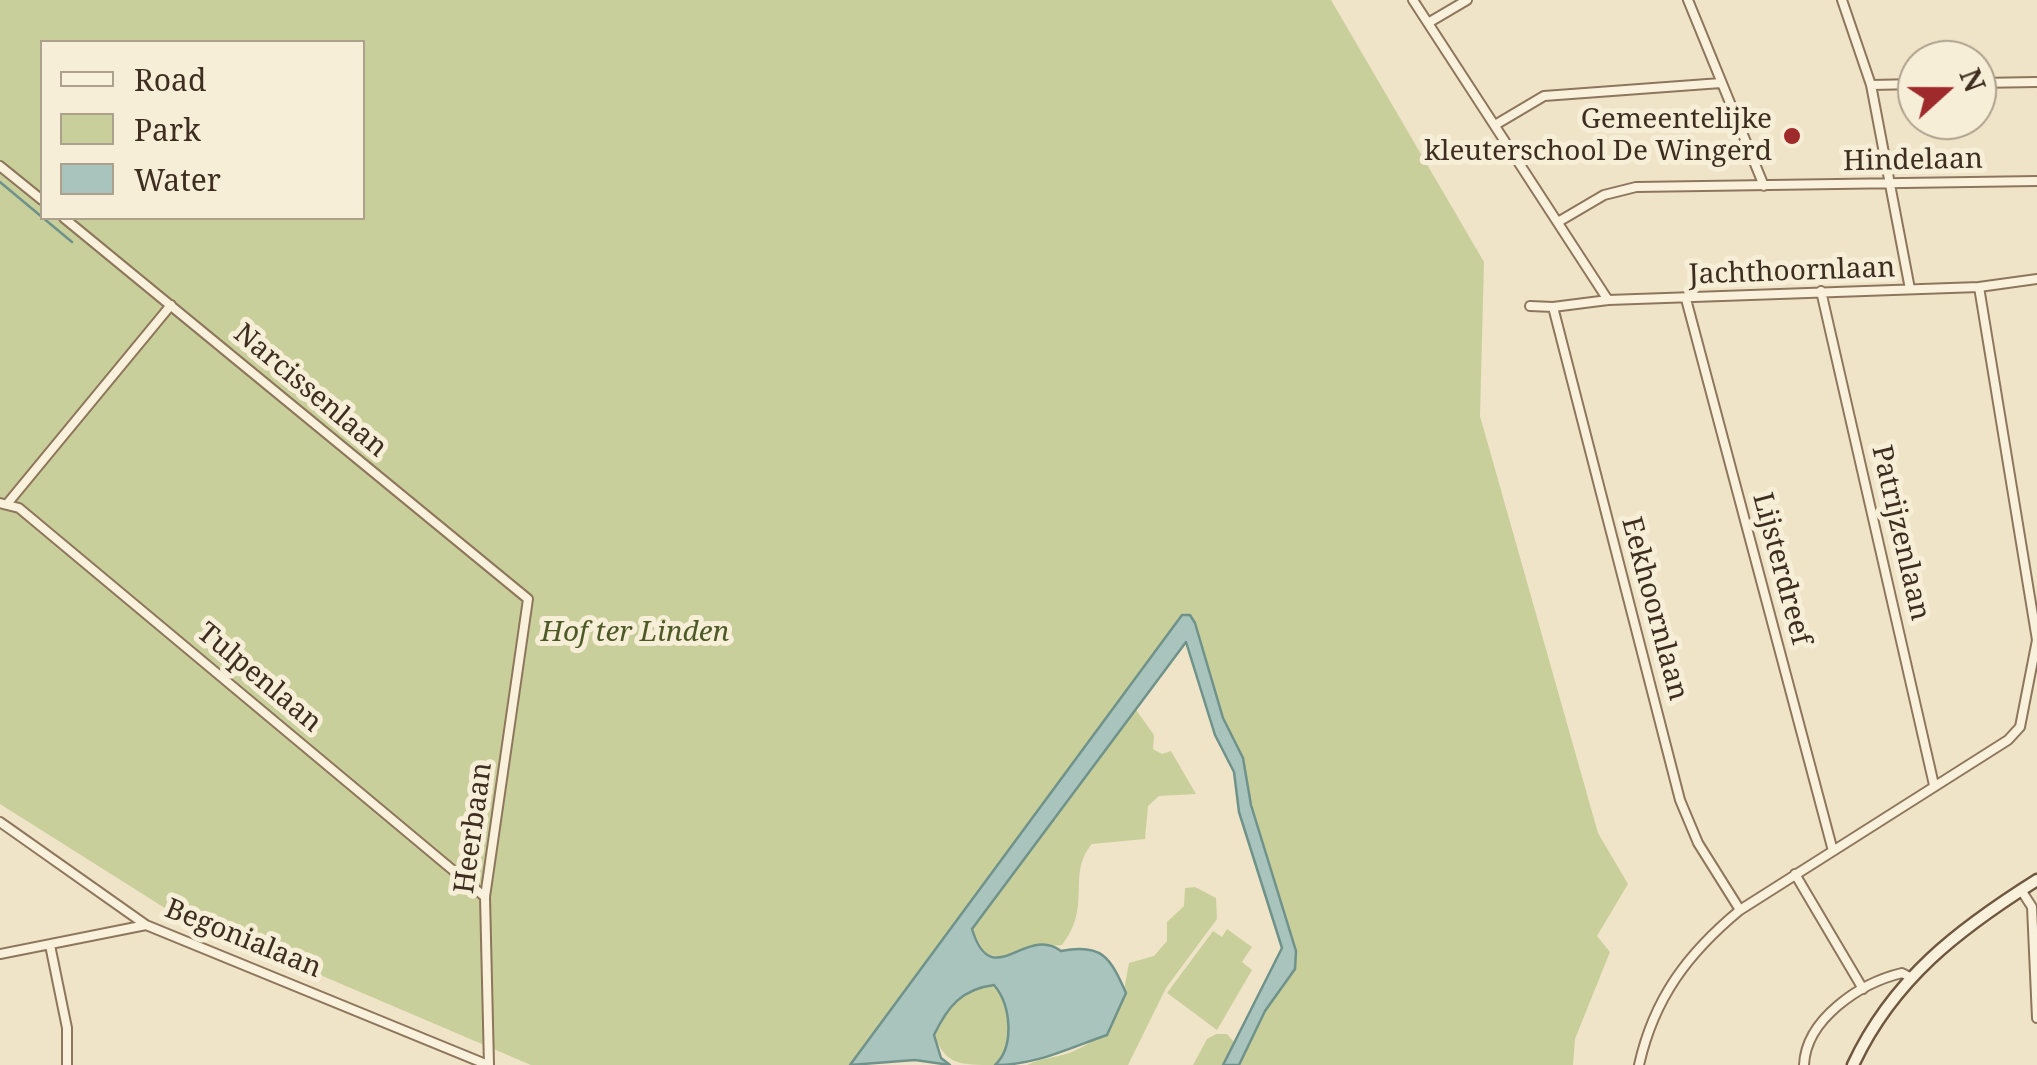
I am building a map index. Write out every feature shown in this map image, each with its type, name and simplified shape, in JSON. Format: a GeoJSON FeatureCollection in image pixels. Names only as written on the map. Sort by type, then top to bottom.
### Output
{"type":"FeatureCollection","features":[{"type":"Feature","properties":{"kind":"main road"},"geometry":{"type":"LineString","coordinates":[[1853,1065],[1866,1036],[1910,977],[1956,934],[2037,880]]}},
{"type":"Feature","properties":{"kind":"street"},"geometry":{"type":"LineString","coordinates":[[1413,0],[1608,300]]}},
{"type":"Feature","properties":{"kind":"street"},"geometry":{"type":"LineString","coordinates":[[1428,23],[1467,0]]}},
{"type":"Feature","properties":{"kind":"street"},"geometry":{"type":"LineString","coordinates":[[1688,0],[1764,186]]}},
{"type":"Feature","properties":{"kind":"street"},"geometry":{"type":"LineString","coordinates":[[1842,0],[1871,85],[1910,289]]}},
{"type":"Feature","properties":{"kind":"street"},"geometry":{"type":"LineString","coordinates":[[1997,83],[2037,82]]}},
{"type":"Feature","properties":{"kind":"street"},"geometry":{"type":"LineString","coordinates":[[1495,125],[1544,96],[1722,83]]}},
{"type":"Feature","properties":{"kind":"street"},"geometry":{"type":"LineString","coordinates":[[1871,85],[1897,84]]}},
{"type":"Feature","properties":{"kind":"street"},"geometry":{"type":"LineString","coordinates":[[0,166],[40,198]]}},
{"type":"Feature","properties":{"kind":"street","name":"Hindelaan"},"geometry":{"type":"LineString","coordinates":[[1558,222],[1604,196],[1636,187],[2037,181]]}},
{"type":"Feature","properties":{"kind":"street","name":"Narcissenlaan"},"geometry":{"type":"LineString","coordinates":[[66,220],[528,600]]}},
{"type":"Feature","properties":{"kind":"street","name":"Jachthoornlaan"},"geometry":{"type":"LineString","coordinates":[[1530,306],[1978,287],[2037,280]]}},
{"type":"Feature","properties":{"kind":"street"},"geometry":{"type":"LineString","coordinates":[[1639,1065],[1657,1005],[1704,939],[1740,910],[2008,740],[2020,727],[2037,640],[1978,287]]}},
{"type":"Feature","properties":{"kind":"street","name":"Patrijzenlaan"},"geometry":{"type":"LineString","coordinates":[[1821,291],[1934,785]]}},
{"type":"Feature","properties":{"kind":"street","name":"Lijsterdreef"},"geometry":{"type":"LineString","coordinates":[[1686,299],[1832,851]]}},
{"type":"Feature","properties":{"kind":"street"},"geometry":{"type":"LineString","coordinates":[[3,504],[171,305]]}},
{"type":"Feature","properties":{"kind":"street","name":"Eekhoornlaan"},"geometry":{"type":"LineString","coordinates":[[1552,308],[1680,800],[1698,843],[1740,910]]}},
{"type":"Feature","properties":{"kind":"street","name":"Tulpenlaan"},"geometry":{"type":"LineString","coordinates":[[3,504],[34,520],[485,897]]}},
{"type":"Feature","properties":{"kind":"street","name":"Heerbaan"},"geometry":{"type":"LineString","coordinates":[[488,1065],[485,897],[528,600]]}},
{"type":"Feature","properties":{"kind":"street","name":"Begonialaan"},"geometry":{"type":"LineString","coordinates":[[0,822],[146,925],[488,1065]]}},
{"type":"Feature","properties":{"kind":"street"},"geometry":{"type":"LineString","coordinates":[[1796,874],[1863,989]]}},
{"type":"Feature","properties":{"kind":"street"},"geometry":{"type":"LineString","coordinates":[[2021,890],[2032,907],[2037,1018]]}},
{"type":"Feature","properties":{"kind":"street"},"geometry":{"type":"LineString","coordinates":[[0,954],[146,925]]}},
{"type":"Feature","properties":{"kind":"street"},"geometry":{"type":"LineString","coordinates":[[50,945],[67,1028],[67,1065]]}},
{"type":"Feature","properties":{"kind":"street"},"geometry":{"type":"LineString","coordinates":[[1804,1065],[1809,1036],[1816,1026],[1885,977],[1902,973],[1910,977]]}},
{"type":"Feature","properties":{"kind":"green space","name":"Hof ter Linden"},"geometry":{"type":"Polygon","coordinates":[[[0,0],[1331,0],[1484,262],[1480,416],[1598,833],[1628,884],[1597,936],[1610,952],[1575,1039],[1573,1065],[1239,1065],[1265,1011],[1295,969],[1296,951],[1251,805],[1243,758],[1223,718],[1195,623],[1186,614],[850,1065],[531,1065],[168,910],[0,804],[0,0]]]}},
{"type":"Feature","properties":{"kind":"green space"},"geometry":{"type":"Polygon","coordinates":[[[1134,707],[1154,735],[1153,749],[1162,754],[1171,751],[1196,794],[1159,796],[1148,806],[1145,839],[1092,844],[1081,867],[1076,917],[1062,945],[1021,949],[1006,958],[985,954],[972,929],[1134,707]]]}},
{"type":"Feature","properties":{"kind":"green space"},"geometry":{"type":"Polygon","coordinates":[[[1195,887],[1216,898],[1217,919],[1166,988],[1128,1065],[1027,1065],[1074,1051],[1110,1026],[1120,1006],[1129,963],[1154,956],[1167,941],[1167,922],[1184,906],[1185,888],[1195,887]]]}},
{"type":"Feature","properties":{"kind":"green space"},"geometry":{"type":"Polygon","coordinates":[[[1227,929],[1252,947],[1242,962],[1252,970],[1217,1030],[1167,993],[1213,931],[1222,937],[1227,929]]]}},
{"type":"Feature","properties":{"kind":"green space"},"geometry":{"type":"Polygon","coordinates":[[[995,985],[1008,1025],[1001,1057],[995,1065],[949,1058],[934,1035],[945,1016],[965,995],[995,985]]]}},
{"type":"Feature","properties":{"kind":"green space"},"geometry":{"type":"Polygon","coordinates":[[[1227,1034],[1234,1042],[1223,1065],[1193,1065],[1207,1039],[1227,1034]]]}},
{"type":"Feature","properties":{"kind":"water"},"geometry":{"type":"Polygon","coordinates":[[[1182,615],[1190,615],[1195,623],[1223,718],[1243,758],[1251,805],[1296,951],[1295,969],[1265,1011],[1239,1065],[1223,1065],[1282,948],[1239,812],[1234,772],[1215,735],[1186,642],[972,929],[980,948],[989,956],[1048,945],[1061,951],[1086,949],[1103,956],[1126,993],[1107,1035],[1039,1059],[995,1065],[1006,1047],[1008,1025],[1004,1003],[994,985],[965,995],[939,1025],[934,1035],[941,1058],[950,1065],[915,1060],[850,1065],[1182,615]]]}},
{"type":"Feature","properties":{"kind":"waterway"},"geometry":{"type":"LineString","coordinates":[[0,182],[40,215]]}},
{"type":"Feature","properties":{"kind":"waterway"},"geometry":{"type":"LineString","coordinates":[[46,220],[72,242]]}},
{"type":"Feature","properties":{"kind":"place","name":"Gemeentelijke kleuterschool De Wingerd"},"geometry":{"type":"Point","coordinates":[1792,136]}}]}
